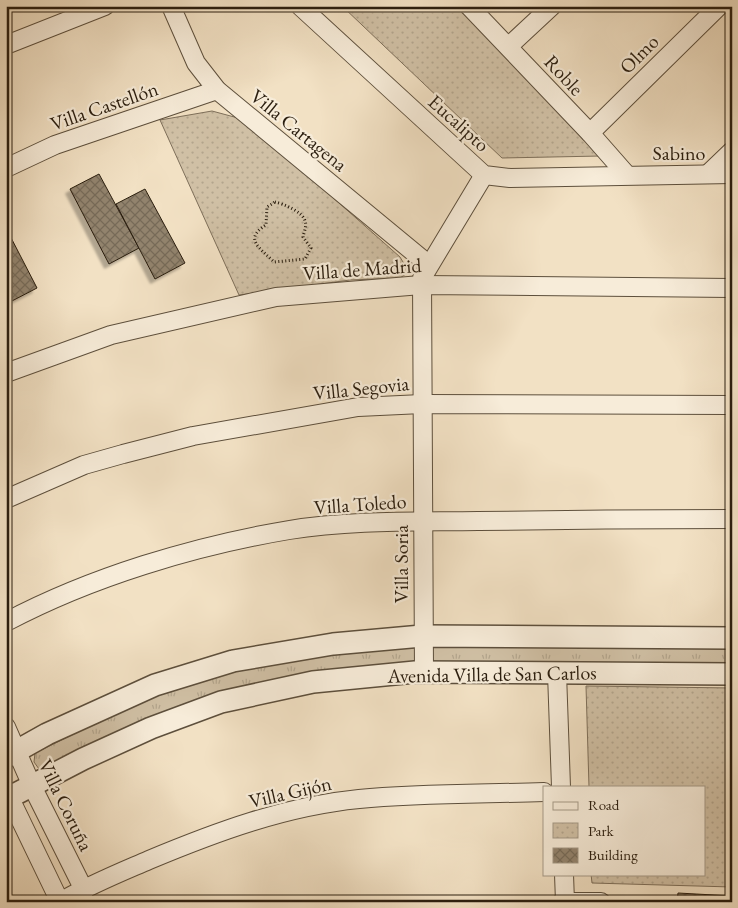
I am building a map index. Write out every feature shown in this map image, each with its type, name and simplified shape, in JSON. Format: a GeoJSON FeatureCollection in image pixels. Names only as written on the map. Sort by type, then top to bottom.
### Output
{"type":"FeatureCollection","features":[{"type":"Feature","properties":{"kind":"street"},"geometry":{"type":"LineString","coordinates":[[6,45],[105,6]]}},
{"type":"Feature","properties":{"kind":"street","name":"Villa Cartagena"},"geometry":{"type":"LineString","coordinates":[[171,6],[196,62],[217,90],[428,264]]}},
{"type":"Feature","properties":{"kind":"street","name":"Eucalipto"},"geometry":{"type":"LineString","coordinates":[[300,6],[484,175],[510,178],[626,174]]}},
{"type":"Feature","properties":{"kind":"street","name":"Roble"},"geometry":{"type":"LineString","coordinates":[[469,6],[509,46],[626,174]]}},
{"type":"Feature","properties":{"kind":"street"},"geometry":{"type":"LineString","coordinates":[[509,46],[552,6]]}},
{"type":"Feature","properties":{"kind":"street","name":"Olmo"},"geometry":{"type":"LineString","coordinates":[[590,133],[719,6]]}},
{"type":"Feature","properties":{"kind":"street","name":"Villa Castellón"},"geometry":{"type":"LineString","coordinates":[[6,168],[55,145],[217,90]]}},
{"type":"Feature","properties":{"kind":"street"},"geometry":{"type":"LineString","coordinates":[[708,174],[732,151]]}},
{"type":"Feature","properties":{"kind":"street","name":"Sabino"},"geometry":{"type":"LineString","coordinates":[[626,174],[732,174]]}},
{"type":"Feature","properties":{"kind":"street","name":"Villa Soria"},"geometry":{"type":"LineString","coordinates":[[424,672],[422,636],[421,284],[428,264],[484,175]]}},
{"type":"Feature","properties":{"kind":"street","name":"Villa de Madrid"},"geometry":{"type":"LineString","coordinates":[[6,373],[111,335],[276,297],[421,284],[732,288]]}},
{"type":"Feature","properties":{"kind":"street","name":"Villa Segovia"},"geometry":{"type":"LineString","coordinates":[[6,499],[84,464],[193,436],[358,407],[422,404],[732,405]]}},
{"type":"Feature","properties":{"kind":"street","name":"Villa Toledo"},"geometry":{"type":"LineString","coordinates":[[6,622],[32,608],[100,581],[201,548],[290,530],[422,522],[732,519]]}},
{"type":"Feature","properties":{"kind":"street","name":"Avenida Villa de San Carlos"},"geometry":{"type":"LineString","coordinates":[[12,754],[48,734],[155,686],[233,661],[333,644],[422,636],[732,638]]}},
{"type":"Feature","properties":{"kind":"street","name":"Avenida Villa de San Carlos"},"geometry":{"type":"LineString","coordinates":[[7,795],[32,786],[151,728],[221,702],[312,682],[424,672],[732,674]]}},
{"type":"Feature","properties":{"kind":"street"},"geometry":{"type":"LineString","coordinates":[[558,673],[561,786]]}},
{"type":"Feature","properties":{"kind":"street","name":"Villa Coruña"},"geometry":{"type":"LineString","coordinates":[[6,727],[12,754],[32,786],[83,895]]}},
{"type":"Feature","properties":{"kind":"street","name":"Villa Gijón"},"geometry":{"type":"LineString","coordinates":[[60,902],[83,895],[213,834],[310,807],[358,799],[543,792]]}},
{"type":"Feature","properties":{"kind":"street"},"geometry":{"type":"LineString","coordinates":[[7,795],[60,902]]}},
{"type":"Feature","properties":{"kind":"street"},"geometry":{"type":"LineString","coordinates":[[564,876],[565,902]]}},
{"type":"Feature","properties":{"kind":"street"},"geometry":{"type":"LineString","coordinates":[[562,902],[602,902]]}},
{"type":"Feature","properties":{"kind":"path"},"geometry":{"type":"LineString","coordinates":[[275,202],[299,212],[303,216],[306,223],[303,237],[311,248],[305,259],[274,262],[256,245],[254,238],[256,232],[266,224],[267,207],[275,202]]}},
{"type":"Feature","properties":{"kind":"green space"},"geometry":{"type":"Polygon","coordinates":[[[342,6],[459,6],[601,156],[502,158],[342,6]]]}},
{"type":"Feature","properties":{"kind":"green space"},"geometry":{"type":"Polygon","coordinates":[[[212,111],[238,118],[269,141],[400,257],[409,272],[400,278],[350,280],[239,295],[160,120],[212,111]]]}},
{"type":"Feature","properties":{"kind":"green space"},"geometry":{"type":"Polygon","coordinates":[[[393,645],[732,647],[732,666],[497,663],[155,716],[105,737],[42,769],[39,769],[34,762],[35,753],[120,711],[164,692],[209,676],[278,660],[393,645]]]}},
{"type":"Feature","properties":{"kind":"green space"},"geometry":{"type":"Polygon","coordinates":[[[586,686],[732,688],[732,887],[592,883],[591,876],[706,876],[706,786],[589,786],[586,686]]]}},
{"type":"Feature","properties":{"kind":"building"},"geometry":{"type":"Polygon","coordinates":[[[99,174],[139,248],[109,264],[70,189],[99,174]]]}},
{"type":"Feature","properties":{"kind":"building"},"geometry":{"type":"Polygon","coordinates":[[[145,189],[185,263],[155,279],[116,204],[145,189]]]}},
{"type":"Feature","properties":{"kind":"building"},"geometry":{"type":"Polygon","coordinates":[[[6,228],[37,288],[8,303],[6,300],[6,228]]]}},
{"type":"Feature","properties":{"kind":"building"},"geometry":{"type":"Polygon","coordinates":[[[678,893],[732,896],[732,902],[677,902],[678,893]]]}}]}
